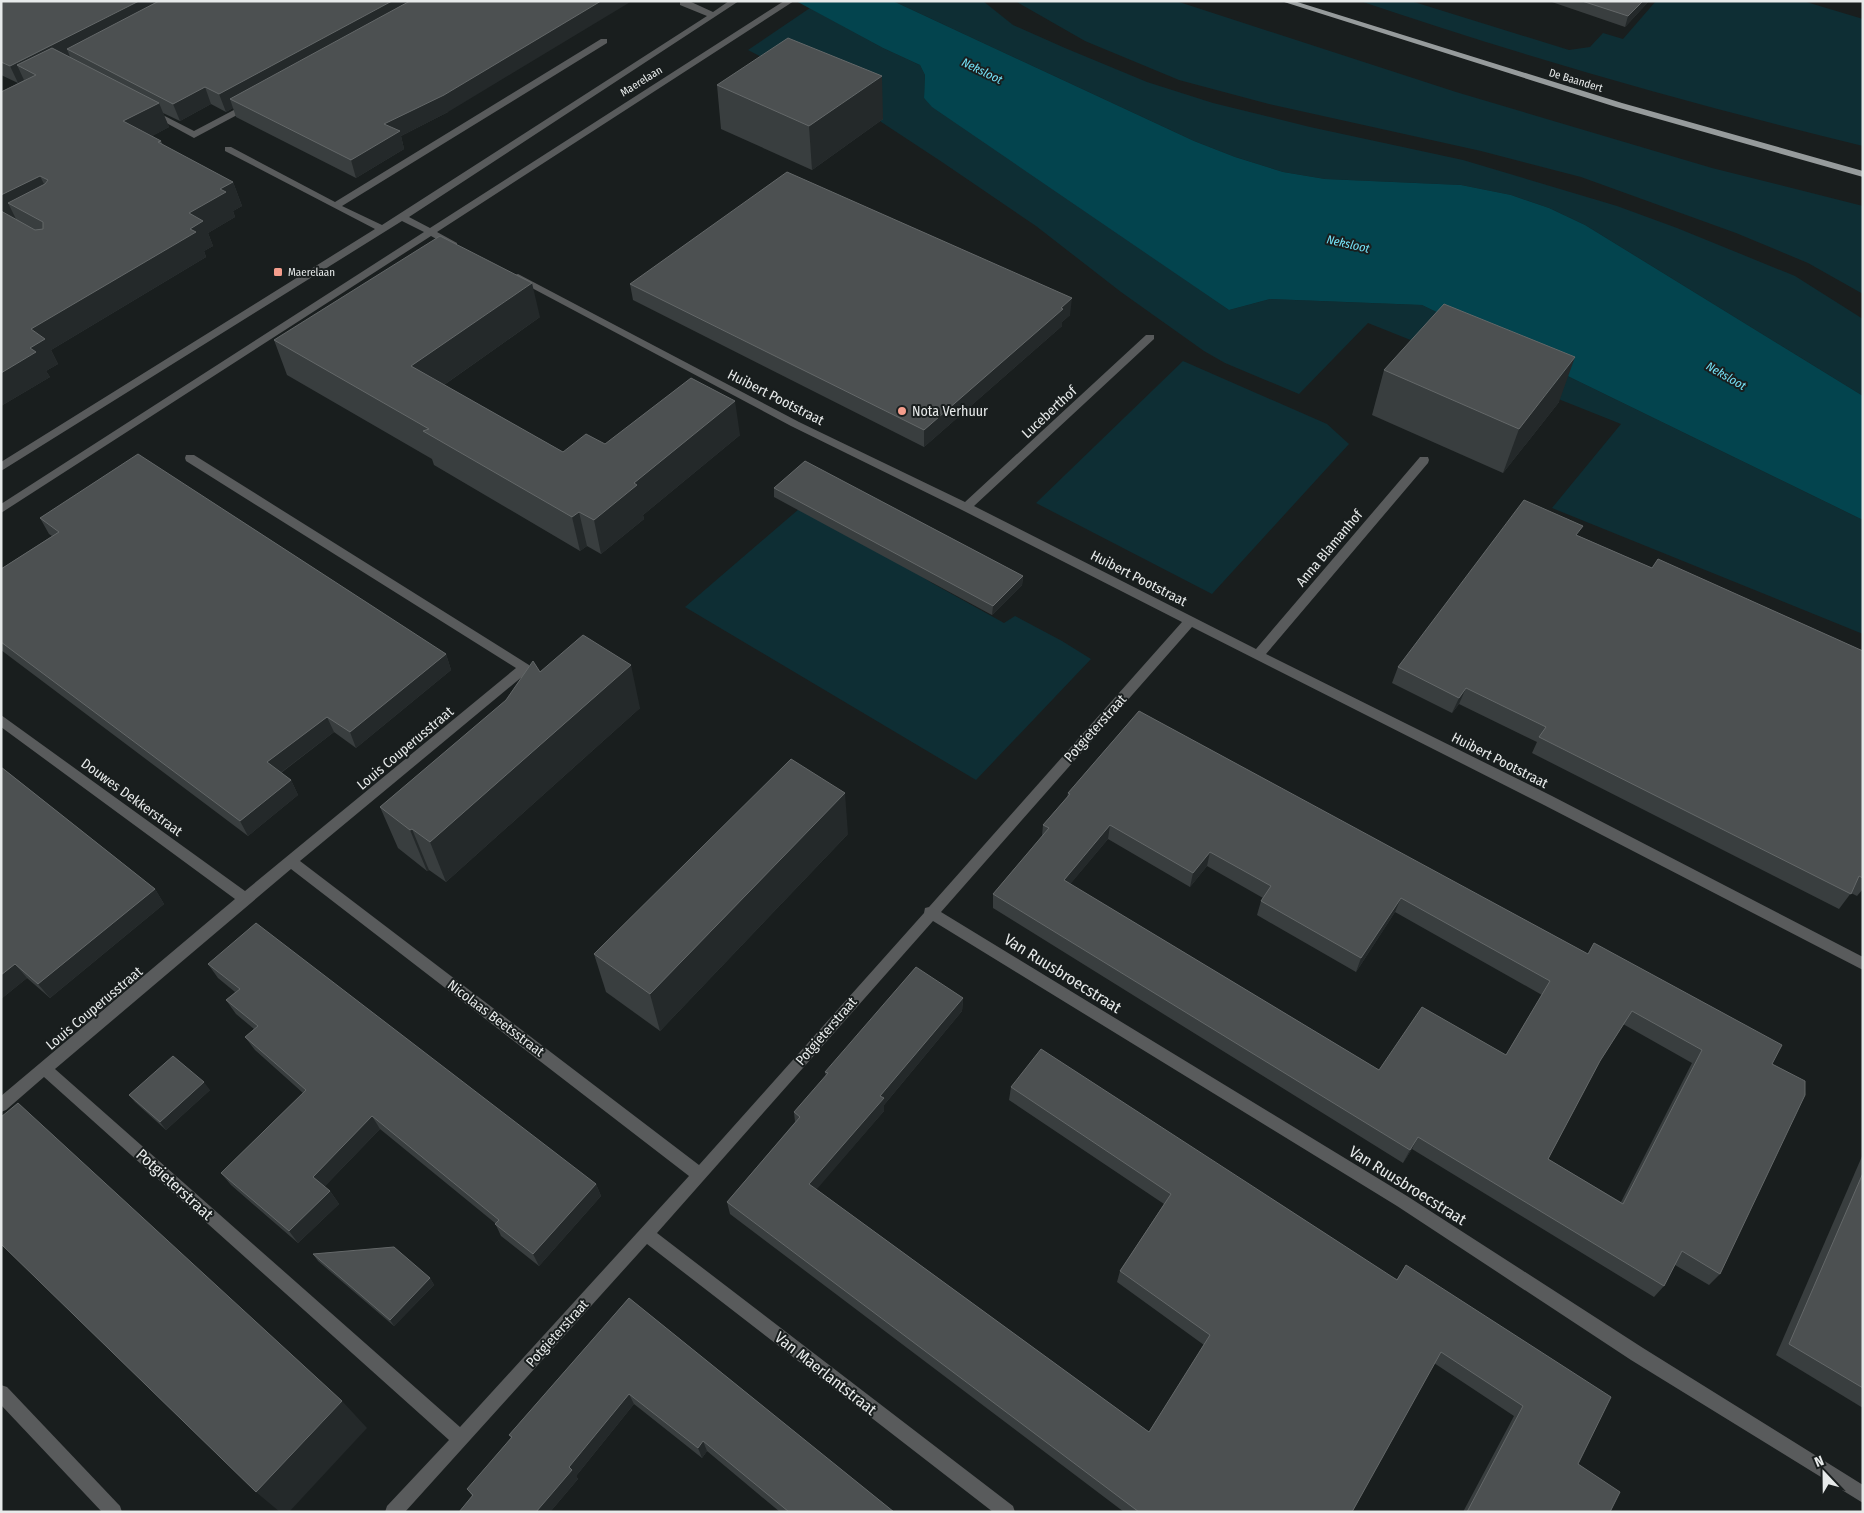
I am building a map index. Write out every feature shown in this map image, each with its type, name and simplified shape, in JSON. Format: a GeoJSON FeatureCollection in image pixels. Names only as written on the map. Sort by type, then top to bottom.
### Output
{"type":"FeatureCollection","features":[{"type":"Feature","properties":{"kind":"main road","name":"De Baandert"},"geometry":{"type":"LineString","coordinates":[[1284,1],[1619,105],[1863,174]]}},
{"type":"Feature","properties":{"kind":"street"},"geometry":{"type":"LineString","coordinates":[[686,1],[683,4],[713,15]]}},
{"type":"Feature","properties":{"kind":"street","name":"Maerelaan"},"geometry":{"type":"LineString","coordinates":[[1,467],[402,216],[735,1]]}},
{"type":"Feature","properties":{"kind":"street","name":"Maerelaan"},"geometry":{"type":"LineString","coordinates":[[1,509],[432,234],[626,106],[789,2]]}},
{"type":"Feature","properties":{"kind":"street"},"geometry":{"type":"LineString","coordinates":[[335,206],[604,41]]}},
{"type":"Feature","properties":{"kind":"street"},"geometry":{"type":"LineString","coordinates":[[142,108],[194,135],[255,102]]}},
{"type":"Feature","properties":{"kind":"street"},"geometry":{"type":"LineString","coordinates":[[228,149],[335,206],[382,228]]}},
{"type":"Feature","properties":{"kind":"street"},"geometry":{"type":"LineString","coordinates":[[402,216],[466,251]]}},
{"type":"Feature","properties":{"kind":"street","name":"Huibert Pootstraat"},"geometry":{"type":"LineString","coordinates":[[508,272],[795,424],[966,507],[1547,800],[1863,964]]}},
{"type":"Feature","properties":{"kind":"street","name":"Luceberthof"},"geometry":{"type":"LineString","coordinates":[[966,507],[1150,337]]}},
{"type":"Feature","properties":{"kind":"street","name":"Louis Couperusstraat"},"geometry":{"type":"LineString","coordinates":[[1,1105],[46,1069],[244,899],[525,668],[190,458]]}},
{"type":"Feature","properties":{"kind":"street","name":"Anna Blamanhof"},"geometry":{"type":"LineString","coordinates":[[1258,655],[1424,460]]}},
{"type":"Feature","properties":{"kind":"street","name":"Potgieterstraat"},"geometry":{"type":"LineString","coordinates":[[393,1512],[700,1175],[930,912],[1190,621]]}},
{"type":"Feature","properties":{"kind":"street","name":"Douwes Dekkerstraat"},"geometry":{"type":"LineString","coordinates":[[1,720],[244,899]]}},
{"type":"Feature","properties":{"kind":"street","name":"Nicolaas Beetsstraat"},"geometry":{"type":"LineString","coordinates":[[291,862],[700,1175]]}},
{"type":"Feature","properties":{"kind":"street","name":"Van Ruusbroecstraat"},"geometry":{"type":"LineString","coordinates":[[930,912],[1409,1205],[1629,1348],[1863,1495]]}},
{"type":"Feature","properties":{"kind":"street","name":"Potgieterstraat"},"geometry":{"type":"LineString","coordinates":[[46,1069],[461,1439]]}},
{"type":"Feature","properties":{"kind":"street","name":"Van Maerlantstraat"},"geometry":{"type":"LineString","coordinates":[[646,1234],[1007,1512]]}},
{"type":"Feature","properties":{"kind":"street"},"geometry":{"type":"LineString","coordinates":[[1,1393],[114,1512]]}},
{"type":"Feature","properties":{"kind":"shaded area"},"geometry":{"type":"Polygon","coordinates":[[[893,1],[983,1],[1013,25],[1147,82],[1213,103],[1310,127],[1463,160],[1617,206],[1795,276],[1863,319],[1863,396],[1585,225],[1549,208],[1511,195],[1461,185],[1325,179],[1283,172],[1235,157],[1194,141],[893,1]]]}},
{"type":"Feature","properties":{"kind":"shaded area"},"geometry":{"type":"Polygon","coordinates":[[[1015,1],[1176,1],[1456,92],[1712,168],[1863,206],[1863,294],[1808,263],[1736,233],[1581,177],[1481,151],[1269,104],[1179,80],[1085,41],[1015,1]]]}},
{"type":"Feature","properties":{"kind":"shaded area"},"geometry":{"type":"Polygon","coordinates":[[[1360,1],[1411,1],[1569,50],[1590,47],[1603,33],[1623,39],[1656,1],[1803,1],[1863,19],[1863,146],[1736,114],[1547,61],[1360,1]]]}},
{"type":"Feature","properties":{"kind":"shaded area"},"geometry":{"type":"Polygon","coordinates":[[[810,8],[883,48],[920,65],[925,75],[924,98],[1229,310],[1270,299],[1422,305],[1863,520],[1863,634],[1552,508],[1621,424],[1368,323],[1299,394],[1225,363],[1204,351],[1121,292],[1036,226],[942,162],[863,110],[748,50],[810,8]]]}},
{"type":"Feature","properties":{"kind":"shaded area"},"geometry":{"type":"Polygon","coordinates":[[[1183,361],[1327,424],[1349,444],[1212,594],[1036,503],[1183,361]]]}},
{"type":"Feature","properties":{"kind":"shaded area"},"geometry":{"type":"Polygon","coordinates":[[[806,503],[932,583],[1004,623],[1015,616],[1091,659],[976,780],[685,607],[806,503]]]}},
{"type":"Feature","properties":{"kind":"water","name":"Neksloot"},"geometry":{"type":"Polygon","coordinates":[[[796,1],[893,1],[1194,141],[1235,157],[1283,172],[1325,179],[1461,185],[1511,195],[1549,208],[1585,225],[1863,396],[1863,520],[1422,305],[1270,299],[1229,310],[932,107],[924,98],[925,75],[920,65],[883,48],[796,1]]]}},
{"type":"Feature","properties":{"kind":"building"},"geometry":{"type":"Polygon","coordinates":[[[1,1],[139,1],[10,66],[1,62],[1,1]]]}},
{"type":"Feature","properties":{"kind":"building"},"geometry":{"type":"Polygon","coordinates":[[[159,1],[392,1],[219,94],[205,87],[173,104],[67,49],[159,1]]]}},
{"type":"Feature","properties":{"kind":"building"},"geometry":{"type":"Polygon","coordinates":[[[410,1],[601,1],[444,95],[384,124],[400,131],[351,160],[230,99],[410,1]]]}},
{"type":"Feature","properties":{"kind":"building"},"geometry":{"type":"Polygon","coordinates":[[[1582,1],[1643,1],[1628,16],[1582,1]]]}},
{"type":"Feature","properties":{"kind":"building"},"geometry":{"type":"Polygon","coordinates":[[[788,38],[882,76],[809,126],[717,85],[788,38]]]}},
{"type":"Feature","properties":{"kind":"building"},"geometry":{"type":"Polygon","coordinates":[[[52,48],[159,103],[123,121],[233,182],[220,189],[226,192],[189,213],[203,221],[190,229],[196,232],[31,329],[45,339],[30,348],[36,352],[1,373],[1,211],[35,230],[43,229],[43,222],[8,203],[45,184],[48,180],[40,176],[1,195],[1,92],[36,75],[17,65],[52,48]]]}},
{"type":"Feature","properties":{"kind":"building"},"geometry":{"type":"Polygon","coordinates":[[[787,172],[1072,298],[1061,308],[1063,309],[924,430],[630,284],[787,172]]]}},
{"type":"Feature","properties":{"kind":"building"},"geometry":{"type":"Polygon","coordinates":[[[440,236],[532,283],[411,366],[563,452],[586,434],[605,444],[691,378],[735,401],[634,483],[637,485],[594,520],[579,512],[572,517],[423,431],[429,429],[274,340],[440,236]]]}},
{"type":"Feature","properties":{"kind":"building"},"geometry":{"type":"Polygon","coordinates":[[[1444,304],[1575,357],[1519,429],[1384,370],[1444,304]]]}},
{"type":"Feature","properties":{"kind":"building"},"geometry":{"type":"Polygon","coordinates":[[[138,454],[446,654],[350,732],[327,717],[267,762],[291,780],[240,821],[1,642],[1,569],[59,532],[40,518],[138,454]]]}},
{"type":"Feature","properties":{"kind":"building"},"geometry":{"type":"Polygon","coordinates":[[[805,461],[1023,576],[993,606],[774,488],[805,461]]]}},
{"type":"Feature","properties":{"kind":"building"},"geometry":{"type":"Polygon","coordinates":[[[1524,500],[1583,526],[1576,535],[1652,568],[1658,559],[1863,651],[1863,878],[1859,876],[1851,894],[1539,737],[1546,727],[1466,688],[1459,698],[1398,667],[1524,500]]]}},
{"type":"Feature","properties":{"kind":"building"},"geometry":{"type":"Polygon","coordinates":[[[583,635],[631,665],[430,842],[412,829],[410,830],[380,807],[506,700],[533,661],[540,672],[583,635]]]}},
{"type":"Feature","properties":{"kind":"building"},"geometry":{"type":"Polygon","coordinates":[[[1139,711],[1588,954],[1594,943],[1782,1045],[1772,1064],[1805,1081],[1805,1095],[1720,1274],[1682,1251],[1664,1286],[1418,1137],[1410,1150],[993,894],[1049,828],[1043,825],[1070,794],[1068,793],[1139,711]],[[1110,825],[1064,880],[1379,1070],[1422,1007],[1506,1055],[1550,981],[1401,898],[1361,958],[1261,901],[1271,886],[1210,852],[1193,873],[1110,825]],[[1632,1011],[1600,1061],[1548,1159],[1623,1204],[1702,1050],[1632,1011]]]}},
{"type":"Feature","properties":{"kind":"building"},"geometry":{"type":"Polygon","coordinates":[[[791,759],[845,793],[650,994],[594,954],[791,759]]]}},
{"type":"Feature","properties":{"kind":"building"},"geometry":{"type":"Polygon","coordinates":[[[1,767],[155,889],[38,984],[15,964],[1,975],[1,767]]]}},
{"type":"Feature","properties":{"kind":"building"},"geometry":{"type":"Polygon","coordinates":[[[256,923],[596,1184],[533,1254],[495,1224],[499,1220],[372,1116],[313,1177],[330,1191],[289,1231],[221,1173],[306,1090],[245,1037],[258,1026],[226,1000],[240,989],[208,964],[256,923]]]}},
{"type":"Feature","properties":{"kind":"building"},"geometry":{"type":"Polygon","coordinates":[[[916,967],[963,998],[880,1096],[884,1098],[809,1184],[1149,1432],[1210,1335],[1120,1271],[1171,1194],[1011,1087],[1041,1049],[1397,1280],[1406,1265],[1611,1397],[1578,1464],[1620,1492],[1610,1512],[1467,1512],[1523,1406],[1441,1352],[1352,1512],[1139,1512],[727,1202],[800,1117],[794,1112],[828,1073],[825,1072],[916,967]]]}},
{"type":"Feature","properties":{"kind":"building"},"geometry":{"type":"Polygon","coordinates":[[[173,1056],[204,1082],[160,1122],[129,1095],[173,1056]]]}},
{"type":"Feature","properties":{"kind":"building"},"geometry":{"type":"Polygon","coordinates":[[[18,1103],[342,1401],[256,1492],[1,1244],[1,1117],[18,1103]]]}},
{"type":"Feature","properties":{"kind":"building"},"geometry":{"type":"Polygon","coordinates":[[[1863,1173],[1863,1388],[1789,1344],[1863,1173]]]}},
{"type":"Feature","properties":{"kind":"building"},"geometry":{"type":"Polygon","coordinates":[[[394,1247],[430,1278],[390,1320],[313,1254],[394,1247]]]}},
{"type":"Feature","properties":{"kind":"building"},"geometry":{"type":"Polygon","coordinates":[[[629,1298],[894,1512],[789,1512],[703,1441],[698,1448],[629,1394],[569,1467],[572,1470],[536,1512],[459,1512],[473,1495],[467,1489],[512,1437],[509,1435],[629,1298]]]}},
{"type":"Feature","properties":{"kind":"place","name":"Maerelaan"},"geometry":{"type":"Point","coordinates":[278,272]}},
{"type":"Feature","properties":{"kind":"place","name":"Nota Verhuur"},"geometry":{"type":"Point","coordinates":[902,411]}}]}
